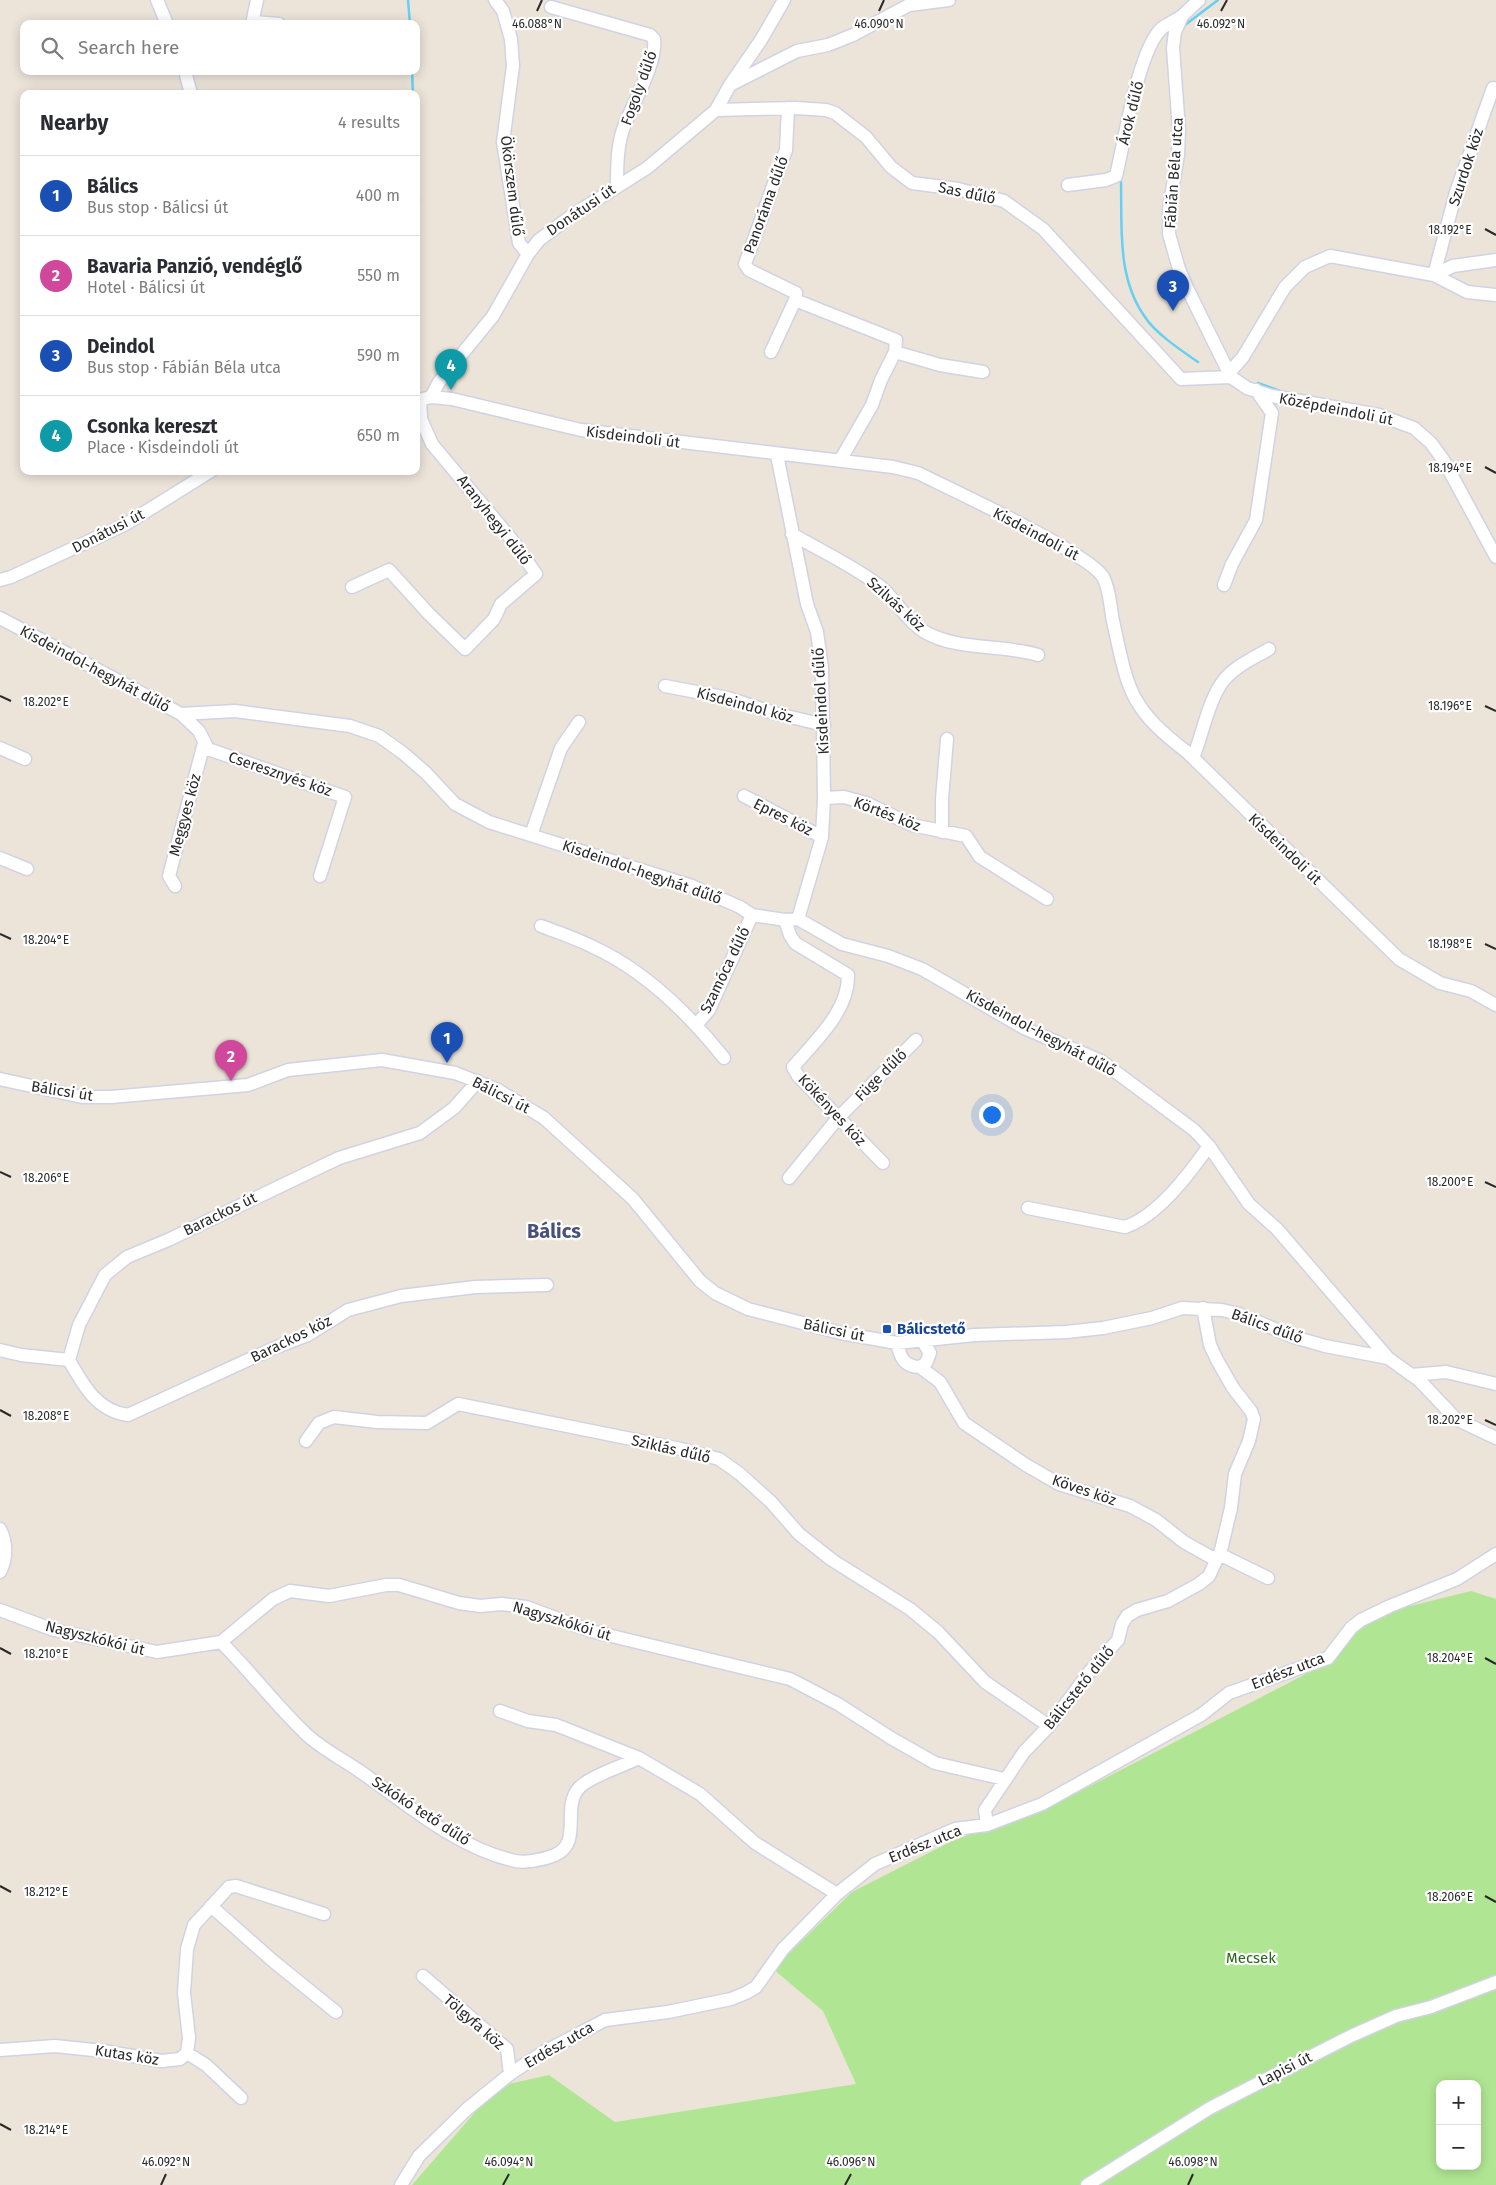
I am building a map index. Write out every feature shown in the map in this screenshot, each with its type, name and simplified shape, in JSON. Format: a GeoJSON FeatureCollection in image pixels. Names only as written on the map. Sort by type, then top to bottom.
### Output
{"type":"FeatureCollection","features":[{"type":"Feature","properties":{"kind":"street"},"geometry":{"type":"LineString","coordinates":[[157,0],[165,20]]}},
{"type":"Feature","properties":{"kind":"street"},"geometry":{"type":"LineString","coordinates":[[253,20],[257,0]]}},
{"type":"Feature","properties":{"kind":"street","name":"Ökörszem dűlő"},"geometry":{"type":"LineString","coordinates":[[495,0],[504,12],[511,39],[514,66],[503,142],[519,243],[528,254]]}},
{"type":"Feature","properties":{"kind":"street"},"geometry":{"type":"LineString","coordinates":[[716,110],[730,85],[762,40],[784,0]]}},
{"type":"Feature","properties":{"kind":"street"},"geometry":{"type":"LineString","coordinates":[[730,85],[797,51],[828,45],[854,35],[909,5],[949,0]]}},
{"type":"Feature","properties":{"kind":"street","name":"Fábián Béla utca"},"geometry":{"type":"LineString","coordinates":[[1199,0],[1182,16],[1174,32],[1173,48],[1179,130],[1178,155],[1169,209],[1169,234],[1185,283],[1201,321],[1230,375]]}},
{"type":"Feature","properties":{"kind":"street","name":"Fogoly dűlő"},"geometry":{"type":"LineString","coordinates":[[551,7],[650,34],[654,39],[652,56],[624,126],[618,153],[617,186]]}},
{"type":"Feature","properties":{"kind":"street","name":"Árok dűlő"},"geometry":{"type":"LineString","coordinates":[[1068,185],[1106,180],[1116,176],[1135,92],[1148,50],[1161,29],[1182,16]]}},
{"type":"Feature","properties":{"kind":"street"},"geometry":{"type":"LineString","coordinates":[[186,75],[190,90]]}},
{"type":"Feature","properties":{"kind":"street","name":"Szurdok köz"},"geometry":{"type":"LineString","coordinates":[[1434,275],[1456,192],[1493,88]]}},
{"type":"Feature","properties":{"kind":"street","name":"Sas dűlő"},"geometry":{"type":"LineString","coordinates":[[716,110],[788,108],[826,110],[835,113],[866,137],[890,167],[912,183],[958,189],[1004,201],[1043,229],[1181,380],[1230,375]]}},
{"type":"Feature","properties":{"kind":"street","name":"Panoráma dűlő"},"geometry":{"type":"LineString","coordinates":[[788,108],[786,150],[745,264],[750,270],[793,290],[796,293],[795,300],[896,340],[896,352]]}},
{"type":"Feature","properties":{"kind":"street","name":"Donátusi út"},"geometry":{"type":"LineString","coordinates":[[422,400],[493,316],[528,254],[539,240],[554,228],[647,168],[716,110]]}},
{"type":"Feature","properties":{"kind":"street"},"geometry":{"type":"LineString","coordinates":[[1230,375],[1285,287],[1305,267],[1330,256],[1434,275],[1467,292],[1496,295]]}},
{"type":"Feature","properties":{"kind":"street"},"geometry":{"type":"LineString","coordinates":[[1434,275],[1454,266],[1496,260]]}},
{"type":"Feature","properties":{"kind":"street"},"geometry":{"type":"LineString","coordinates":[[771,352],[795,300]]}},
{"type":"Feature","properties":{"kind":"street"},"geometry":{"type":"LineString","coordinates":[[841,459],[872,405],[881,380],[896,352],[940,364],[983,372]]}},
{"type":"Feature","properties":{"kind":"street","name":"Középdeindoli út"},"geometry":{"type":"LineString","coordinates":[[1230,375],[1247,388],[1291,401],[1379,415],[1414,428],[1431,442],[1444,461],[1496,557]]}},
{"type":"Feature","properties":{"kind":"street"},"geometry":{"type":"LineString","coordinates":[[1224,585],[1232,564],[1256,520],[1261,500],[1272,413],[1256,390]]}},
{"type":"Feature","properties":{"kind":"street","name":"Kisdeindoli út"},"geometry":{"type":"LineString","coordinates":[[422,400],[452,399],[581,430],[777,455],[841,459],[918,473],[1078,555],[1103,576],[1125,677],[1136,704],[1158,730],[1193,758],[1399,959],[1440,983],[1471,991],[1496,1005]]}},
{"type":"Feature","properties":{"kind":"street","name":"Aranyhegyi dűlő"},"geometry":{"type":"LineString","coordinates":[[352,586],[389,570],[429,614],[465,649],[494,619],[501,604],[536,574],[506,532],[432,444],[421,419],[422,400]]}},
{"type":"Feature","properties":{"kind":"street","name":"Kisdeindol dűlő"},"geometry":{"type":"LineString","coordinates":[[777,455],[792,534],[808,604],[817,632],[822,668],[824,725],[822,837],[798,919]]}},
{"type":"Feature","properties":{"kind":"street","name":"Donátusi út"},"geometry":{"type":"LineString","coordinates":[[0,580],[11,577],[126,524],[205,475]]}},
{"type":"Feature","properties":{"kind":"street","name":"Szilvás köz"},"geometry":{"type":"LineString","coordinates":[[792,534],[871,579],[892,597],[909,619],[923,631],[952,642],[1018,649],[1038,655]]}},
{"type":"Feature","properties":{"kind":"street","name":"Kisdeindol-hegyhát dűlő"},"geometry":{"type":"LineString","coordinates":[[0,618],[181,714],[235,711],[350,726],[379,736],[426,773],[454,804],[489,822],[692,886],[740,907],[752,915],[784,920],[798,919],[842,944],[888,956],[922,969],[1024,1028],[1101,1061],[1172,1112],[1209,1146],[1249,1204],[1283,1236],[1388,1358]]}},
{"type":"Feature","properties":{"kind":"street"},"geometry":{"type":"LineString","coordinates":[[1193,758],[1215,696],[1224,679],[1242,665],[1269,649]]}},
{"type":"Feature","properties":{"kind":"street","name":"Kisdeindol köz"},"geometry":{"type":"LineString","coordinates":[[665,686],[728,698],[774,713],[824,725]]}},
{"type":"Feature","properties":{"kind":"street","name":"Cseresznyés köz"},"geometry":{"type":"LineString","coordinates":[[181,714],[200,731],[208,749],[345,797],[320,876]]}},
{"type":"Feature","properties":{"kind":"street"},"geometry":{"type":"LineString","coordinates":[[531,835],[561,748],[579,722]]}},
{"type":"Feature","properties":{"kind":"street"},"geometry":{"type":"LineString","coordinates":[[942,832],[942,799],[947,739]]}},
{"type":"Feature","properties":{"kind":"street","name":"Meggyes köz"},"geometry":{"type":"LineString","coordinates":[[175,886],[168,876],[204,743]]}},
{"type":"Feature","properties":{"kind":"street"},"geometry":{"type":"LineString","coordinates":[[0,748],[25,759]]}},
{"type":"Feature","properties":{"kind":"street","name":"Epres köz"},"geometry":{"type":"LineString","coordinates":[[744,796],[822,837]]}},
{"type":"Feature","properties":{"kind":"street","name":"Körtés köz"},"geometry":{"type":"LineString","coordinates":[[824,798],[844,797],[866,803],[912,825],[966,836],[980,857],[1047,899]]}},
{"type":"Feature","properties":{"kind":"street"},"geometry":{"type":"LineString","coordinates":[[0,858],[27,870]]}},
{"type":"Feature","properties":{"kind":"street","name":"Szamóca dűlő"},"geometry":{"type":"LineString","coordinates":[[697,1024],[708,1010],[752,915]]}},
{"type":"Feature","properties":{"kind":"street","name":"Kökényes köz"},"geometry":{"type":"LineString","coordinates":[[784,920],[796,942],[848,976],[848,989],[832,1020],[793,1067],[798,1076],[883,1163]]}},
{"type":"Feature","properties":{"kind":"street","name":"Szamóca dűlő"},"geometry":{"type":"LineString","coordinates":[[541,926],[592,946],[636,972],[697,1024],[724,1058]]}},
{"type":"Feature","properties":{"kind":"street","name":"Füge dűlő"},"geometry":{"type":"LineString","coordinates":[[789,1178],[838,1118],[916,1040]]}},
{"type":"Feature","properties":{"kind":"street","name":"Bálicsi út"},"geometry":{"type":"LineString","coordinates":[[0,1079],[82,1097],[111,1098],[248,1085],[288,1070],[382,1060],[447,1071],[478,1081],[518,1100],[544,1118],[633,1199],[657,1226],[677,1255],[700,1281],[715,1293],[748,1309],[841,1333],[896,1343],[922,1340]]}},
{"type":"Feature","properties":{"kind":"street","name":"Barackos út"},"geometry":{"type":"LineString","coordinates":[[69,1360],[79,1325],[105,1275],[127,1257],[168,1240],[339,1158],[420,1132],[454,1108],[478,1081]]}},
{"type":"Feature","properties":{"kind":"street"},"geometry":{"type":"LineString","coordinates":[[1028,1208],[1125,1227],[1147,1214],[1183,1182],[1209,1146]]}},
{"type":"Feature","properties":{"kind":"street","name":"Barackos köz"},"geometry":{"type":"LineString","coordinates":[[69,1360],[88,1394],[114,1413],[128,1414],[308,1334],[348,1310],[400,1296],[476,1287],[547,1285]]}},
{"type":"Feature","properties":{"kind":"street","name":"Bálics dűlő"},"geometry":{"type":"LineString","coordinates":[[922,1340],[975,1335],[1066,1332],[1103,1328],[1152,1318],[1182,1308],[1203,1308],[1239,1314],[1294,1337],[1325,1346],[1388,1358],[1411,1375],[1456,1419],[1496,1438]]}},
{"type":"Feature","properties":{"kind":"street","name":"Bálicstető dűlő"},"geometry":{"type":"LineString","coordinates":[[987,1825],[985,1810],[1004,1779],[1024,1752],[1050,1726],[1091,1670],[1118,1640],[1122,1624],[1127,1616],[1137,1610],[1168,1601],[1199,1584],[1209,1576],[1217,1557],[1231,1508],[1235,1474],[1249,1441],[1254,1419],[1251,1411],[1233,1388],[1210,1345],[1203,1308]]}},
{"type":"Feature","properties":{"kind":"street"},"geometry":{"type":"LineString","coordinates":[[896,1343],[904,1361],[911,1366],[920,1368],[926,1363],[930,1353],[922,1340]]}},
{"type":"Feature","properties":{"kind":"street"},"geometry":{"type":"LineString","coordinates":[[0,1350],[21,1355],[69,1360]]}},
{"type":"Feature","properties":{"kind":"street","name":"Köves köz"},"geometry":{"type":"LineString","coordinates":[[920,1368],[940,1382],[964,1423],[1026,1465],[1059,1484],[1130,1506],[1156,1520],[1184,1542],[1268,1578]]}},
{"type":"Feature","properties":{"kind":"street"},"geometry":{"type":"LineString","coordinates":[[1411,1375],[1446,1372],[1496,1384]]}},
{"type":"Feature","properties":{"kind":"street","name":"Sziklás dűlő"},"geometry":{"type":"LineString","coordinates":[[306,1441],[319,1423],[334,1417],[377,1422],[427,1423],[458,1404],[682,1449],[719,1459],[740,1474],[771,1502],[799,1534],[832,1560],[910,1609],[938,1632],[986,1682],[1050,1726]]}},
{"type":"Feature","properties":{"kind":"street"},"geometry":{"type":"LineString","coordinates":[[0,1529],[6,1540],[3,1566],[0,1572]]}},
{"type":"Feature","properties":{"kind":"street","name":"Erdész utca"},"geometry":{"type":"LineString","coordinates":[[401,2185],[418,2156],[467,2109],[510,2074],[542,2053],[605,2020],[668,2012],[731,1999],[746,1993],[756,1987],[783,1949],[837,1894],[875,1864],[955,1829],[987,1825],[1042,1804],[1201,1715],[1229,1693],[1328,1658],[1351,1628],[1361,1620],[1457,1579],[1496,1554]]}},
{"type":"Feature","properties":{"kind":"street","name":"Nagyszkókói út"},"geometry":{"type":"LineString","coordinates":[[0,1610],[54,1630],[157,1652],[221,1642],[273,1599],[290,1591],[329,1596],[386,1585],[400,1585],[459,1603],[480,1606],[501,1604],[526,1607],[591,1631],[790,1679],[838,1704],[935,1764],[1004,1779]]}},
{"type":"Feature","properties":{"kind":"street","name":"Szkókó tető dűlő"},"geometry":{"type":"LineString","coordinates":[[221,1642],[253,1674],[304,1732],[446,1831],[480,1849],[512,1861],[549,1857],[566,1847],[570,1839],[571,1804],[580,1787],[639,1758]]}},
{"type":"Feature","properties":{"kind":"street"},"geometry":{"type":"LineString","coordinates":[[500,1711],[528,1721],[556,1725],[639,1758],[700,1794],[755,1843],[837,1894]]}},
{"type":"Feature","properties":{"kind":"street"},"geometry":{"type":"LineString","coordinates":[[241,2098],[206,2065],[187,2053],[189,2038],[184,1969],[187,1949],[194,1925],[229,1887],[236,1886],[324,1914]]}},
{"type":"Feature","properties":{"kind":"street"},"geometry":{"type":"LineString","coordinates":[[211,1906],[273,1961],[336,2012]]}},
{"type":"Feature","properties":{"kind":"street","name":"Tölgyfa köz"},"geometry":{"type":"LineString","coordinates":[[423,1976],[507,2049],[510,2074]]}},
{"type":"Feature","properties":{"kind":"street","name":"Lapisi út"},"geometry":{"type":"LineString","coordinates":[[1087,2185],[1210,2108],[1373,2025],[1431,2007],[1496,1982]]}},
{"type":"Feature","properties":{"kind":"street","name":"Kutas köz"},"geometry":{"type":"LineString","coordinates":[[0,2050],[55,2046],[103,2051],[162,2061],[180,2059],[187,2053]]}},
{"type":"Feature","properties":{"kind":"green space","name":"Mecsek"},"geometry":{"type":"Polygon","coordinates":[[[1471,1591],[1496,1599],[1496,2185],[412,2185],[476,2111],[508,2084],[549,2075],[615,2122],[856,2084],[823,2011],[773,1969],[852,1892],[952,1841],[1065,1799],[1325,1664],[1374,1615],[1471,1591]]]}},
{"type":"Feature","properties":{"kind":"waterway"},"geometry":{"type":"LineString","coordinates":[[408,0],[410,20]]}},
{"type":"Feature","properties":{"kind":"waterway"},"geometry":{"type":"LineString","coordinates":[[1185,25],[1218,0]]}},
{"type":"Feature","properties":{"kind":"waterway"},"geometry":{"type":"LineString","coordinates":[[412,75],[413,90]]}},
{"type":"Feature","properties":{"kind":"waterway"},"geometry":{"type":"LineString","coordinates":[[1121,182],[1125,269],[1136,302],[1155,329],[1198,362]]}},
{"type":"Feature","properties":{"kind":"waterway"},"geometry":{"type":"LineString","coordinates":[[1258,383],[1283,392]]}},
{"type":"Feature","properties":{"kind":"place","name":"Deindol"},"geometry":{"type":"Point","coordinates":[1173,311]}},
{"type":"Feature","properties":{"kind":"place","name":"Csonka kereszt"},"geometry":{"type":"Point","coordinates":[451,390]}},
{"type":"Feature","properties":{"kind":"place","name":"Bálics"},"geometry":{"type":"Point","coordinates":[447,1063]}},
{"type":"Feature","properties":{"kind":"place","name":"Bavaria Panzió, vendéglő"},"geometry":{"type":"Point","coordinates":[231,1081]}},
{"type":"Feature","properties":{"kind":"place","name":"Bálicstető"},"geometry":{"type":"Point","coordinates":[887,1329]}},
{"type":"Feature","properties":{"kind":"district","name":"Bálics"},"geometry":{"type":"Point","coordinates":[554,1231]}}]}
